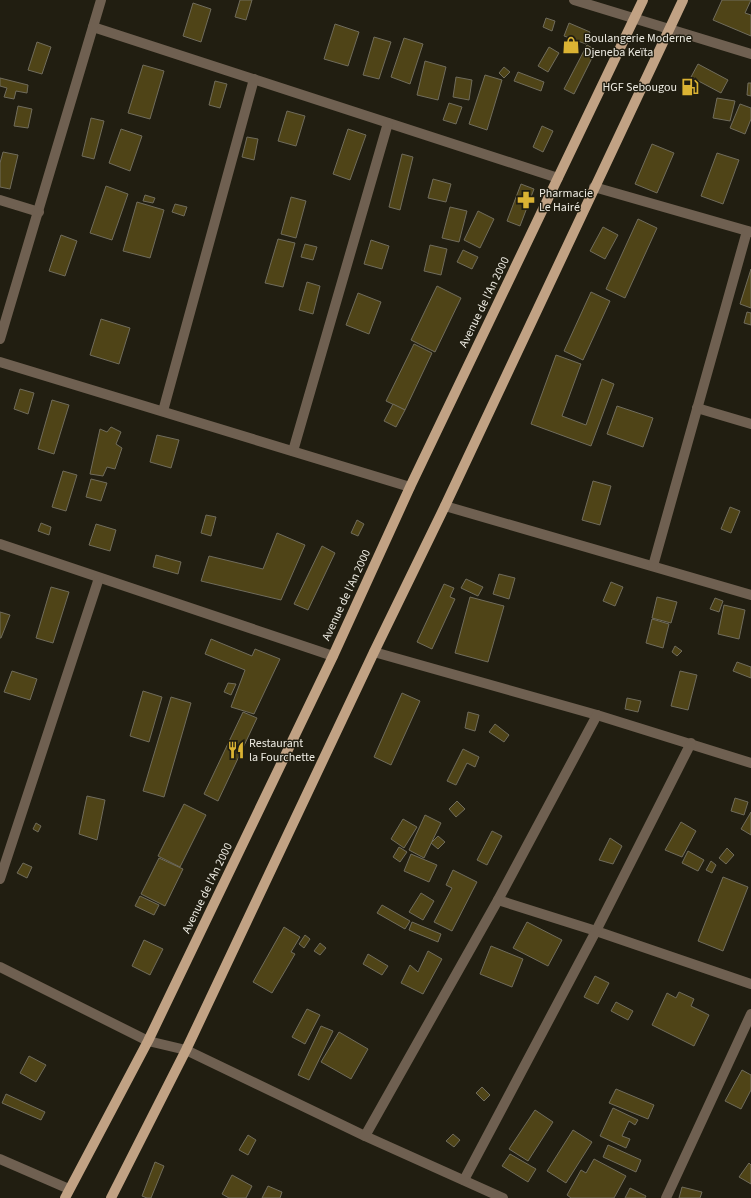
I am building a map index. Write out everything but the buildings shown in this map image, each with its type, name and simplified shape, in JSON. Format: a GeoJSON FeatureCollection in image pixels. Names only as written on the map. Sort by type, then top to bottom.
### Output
{"type":"FeatureCollection","features":[{"type":"Feature","properties":{"kind":"main road","name":"Avenue de l'An 2000"},"geometry":{"type":"LineString","coordinates":[[67,1194],[148,1042],[333,656],[410,487],[643,0]]}},
{"type":"Feature","properties":{"kind":"main road"},"geometry":{"type":"LineString","coordinates":[[111,1198],[186,1050],[374,652],[445,506],[683,0]]}},
{"type":"Feature","properties":{"kind":"street"},"geometry":{"type":"LineString","coordinates":[[0,339],[101,0]]}},
{"type":"Feature","properties":{"kind":"street"},"geometry":{"type":"LineString","coordinates":[[574,0],[751,54]]}},
{"type":"Feature","properties":{"kind":"street"},"geometry":{"type":"LineString","coordinates":[[93,27],[558,178]]}},
{"type":"Feature","properties":{"kind":"street"},"geometry":{"type":"LineString","coordinates":[[163,411],[254,79]]}},
{"type":"Feature","properties":{"kind":"street"},"geometry":{"type":"LineString","coordinates":[[293,451],[388,123]]}},
{"type":"Feature","properties":{"kind":"street"},"geometry":{"type":"LineString","coordinates":[[594,187],[749,231],[697,408],[653,566]]}},
{"type":"Feature","properties":{"kind":"street"},"geometry":{"type":"LineString","coordinates":[[0,200],[39,212]]}},
{"type":"Feature","properties":{"kind":"street"},"geometry":{"type":"LineString","coordinates":[[0,362],[410,487]]}},
{"type":"Feature","properties":{"kind":"street"},"geometry":{"type":"LineString","coordinates":[[697,408],[751,424]]}},
{"type":"Feature","properties":{"kind":"street"},"geometry":{"type":"LineString","coordinates":[[445,506],[751,595]]}},
{"type":"Feature","properties":{"kind":"street"},"geometry":{"type":"LineString","coordinates":[[0,544],[333,656]]}},
{"type":"Feature","properties":{"kind":"street"},"geometry":{"type":"LineString","coordinates":[[0,879],[99,578]]}},
{"type":"Feature","properties":{"kind":"street"},"geometry":{"type":"LineString","coordinates":[[374,652],[598,714],[751,763]]}},
{"type":"Feature","properties":{"kind":"street"},"geometry":{"type":"LineString","coordinates":[[365,1136],[498,900],[598,714]]}},
{"type":"Feature","properties":{"kind":"street"},"geometry":{"type":"LineString","coordinates":[[464,1180],[596,931],[692,743]]}},
{"type":"Feature","properties":{"kind":"street"},"geometry":{"type":"LineString","coordinates":[[498,900],[596,931],[751,984]]}},
{"type":"Feature","properties":{"kind":"street"},"geometry":{"type":"LineString","coordinates":[[0,967],[148,1042],[186,1050],[365,1136],[503,1198]]}},
{"type":"Feature","properties":{"kind":"street"},"geometry":{"type":"LineString","coordinates":[[666,1198],[751,1014]]}},
{"type":"Feature","properties":{"kind":"street"},"geometry":{"type":"LineString","coordinates":[[0,1159],[67,1194]]}},
{"type":"Feature","properties":{"kind":"place","name":"Boulangerie Moderne Djeneba Keïta"},"geometry":{"type":"Point","coordinates":[571,45]}},
{"type":"Feature","properties":{"kind":"place","name":"HGF Sebougou"},"geometry":{"type":"Point","coordinates":[690,87]}},
{"type":"Feature","properties":{"kind":"place","name":"Pharmacie Le Hairé"},"geometry":{"type":"Point","coordinates":[526,200]}},
{"type":"Feature","properties":{"kind":"place","name":"Restaurant la Fourchette"},"geometry":{"type":"Point","coordinates":[236,750]}}]}
